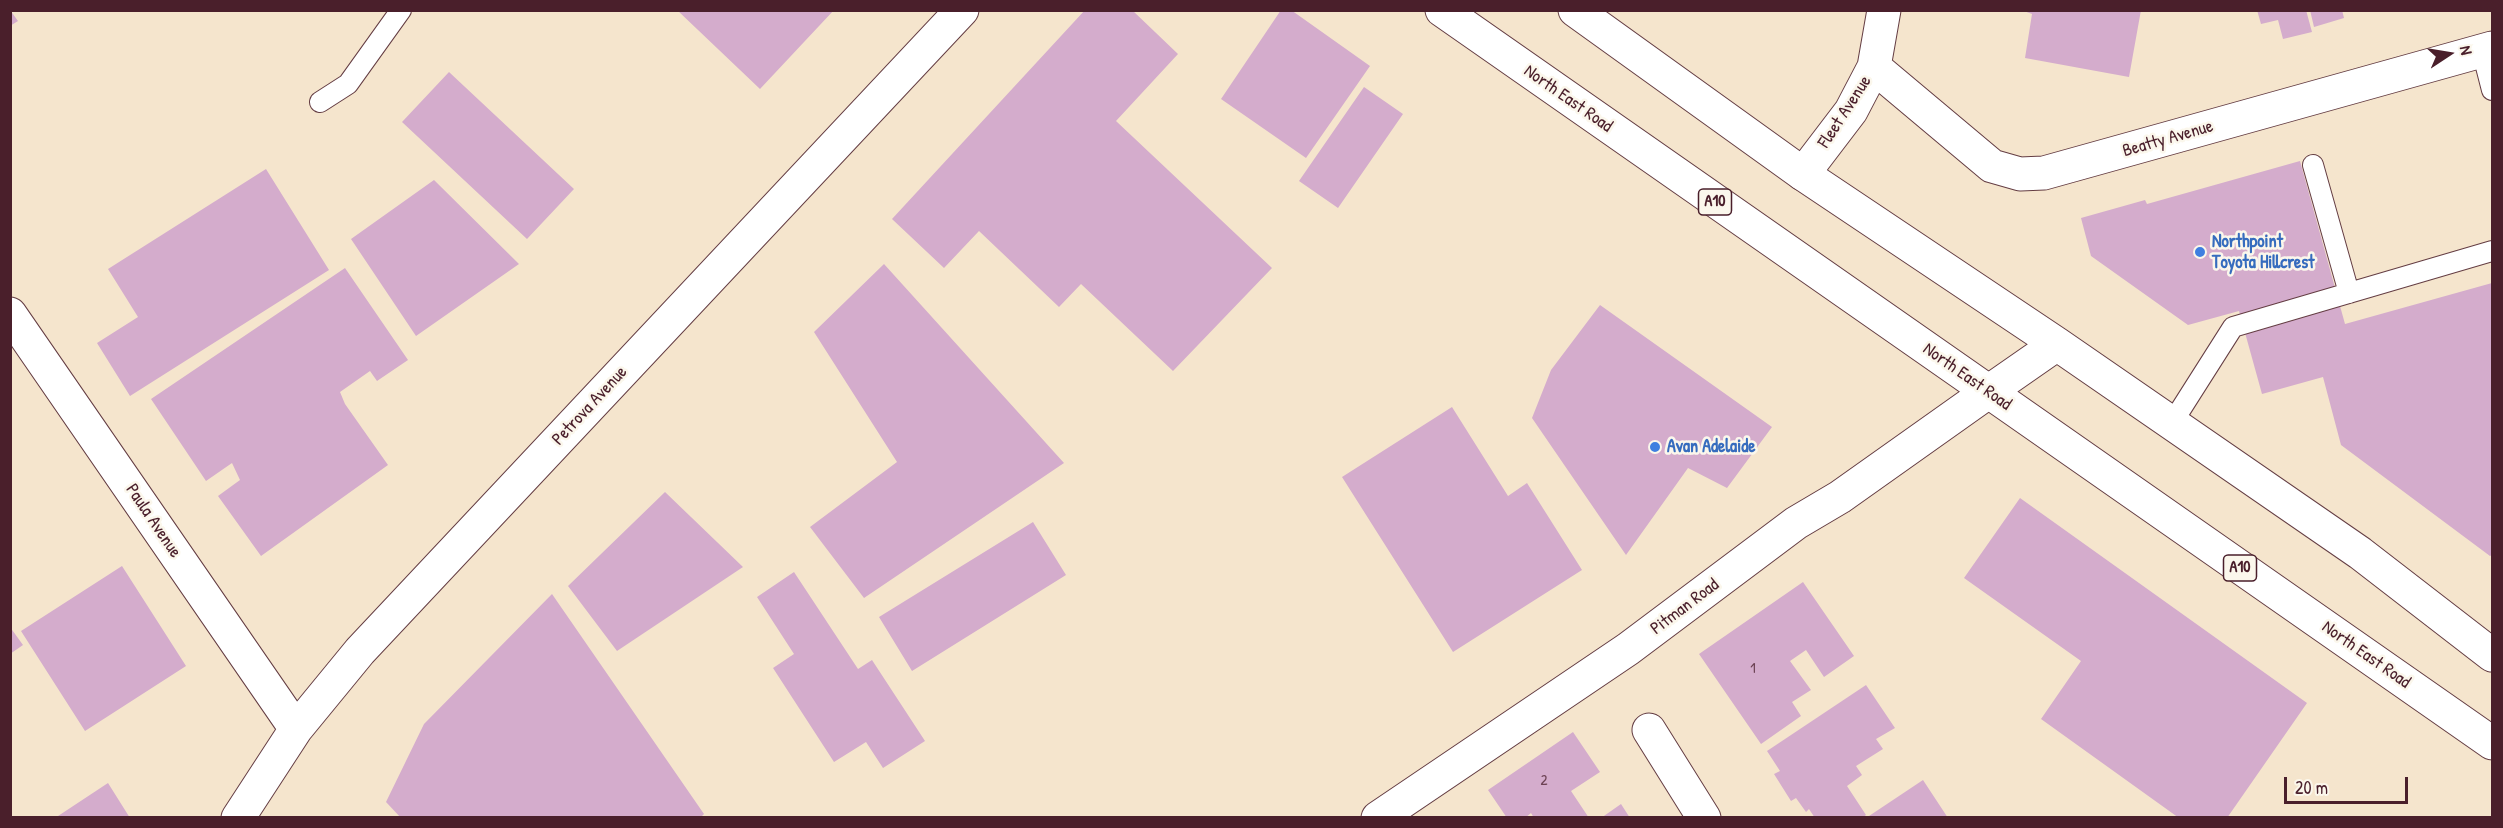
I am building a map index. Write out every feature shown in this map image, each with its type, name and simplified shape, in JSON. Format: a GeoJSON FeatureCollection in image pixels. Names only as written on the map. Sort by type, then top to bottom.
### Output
{"type":"FeatureCollection","features":[{"type":"Feature","properties":{"kind":"main road","name":"Petrova Avenue"},"geometry":{"type":"LineString","coordinates":[[238,818],[296,729],[360,651],[962,10]]}},
{"type":"Feature","properties":{"kind":"main road","name":"North East Road"},"geometry":{"type":"LineString","coordinates":[[1442,10],[2493,743]]}},
{"type":"Feature","properties":{"kind":"main road"},"geometry":{"type":"LineString","coordinates":[[1575,10],[1803,174],[2057,344],[2360,553],[2493,655]]}},
{"type":"Feature","properties":{"kind":"main road","name":"Fleet Avenue"},"geometry":{"type":"LineString","coordinates":[[1803,174],[1851,111],[1874,67],[1884,10]]}},
{"type":"Feature","properties":{"kind":"main road","name":"Beatty Avenue"},"geometry":{"type":"LineString","coordinates":[[1874,67],[1992,166],[2020,174],[2044,173],[2487,50]]}},
{"type":"Feature","properties":{"kind":"main road","name":"Paula Avenue"},"geometry":{"type":"LineString","coordinates":[[10,314],[296,729]]}},
{"type":"Feature","properties":{"kind":"main road","name":"Pitman Road"},"geometry":{"type":"LineString","coordinates":[[1378,818],[1628,649],[1796,523],[1840,497],[2057,344]]}},
{"type":"Feature","properties":{"kind":"main road"},"geometry":{"type":"LineString","coordinates":[[1649,730],[1704,818]]}},
{"type":"Feature","properties":{"kind":"lane"},"geometry":{"type":"LineString","coordinates":[[320,102],[348,84],[401,10]]}},
{"type":"Feature","properties":{"kind":"lane"},"geometry":{"type":"LineString","coordinates":[[2487,50],[2493,90]]}},
{"type":"Feature","properties":{"kind":"lane"},"geometry":{"type":"LineString","coordinates":[[2313,165],[2349,293]]}},
{"type":"Feature","properties":{"kind":"lane"},"geometry":{"type":"LineString","coordinates":[[2172,423],[2232,327],[2493,251]]}},
{"type":"Feature","properties":{"kind":"building"},"geometry":{"type":"Polygon","coordinates":[[[10,10],[18,21],[10,26],[10,10]]]}},
{"type":"Feature","properties":{"kind":"building"},"geometry":{"type":"Polygon","coordinates":[[[677,10],[834,10],[760,89],[677,10]]]}},
{"type":"Feature","properties":{"kind":"building"},"geometry":{"type":"Polygon","coordinates":[[[1085,10],[1132,10],[1178,54],[1116,121],[1272,268],[1173,371],[1081,284],[1059,307],[979,231],[944,268],[892,219],[1085,10]]]}},
{"type":"Feature","properties":{"kind":"building"},"geometry":{"type":"Polygon","coordinates":[[[1281,10],[1291,10],[1370,66],[1306,158],[1221,99],[1281,10]]]}},
{"type":"Feature","properties":{"kind":"building"},"geometry":{"type":"Polygon","coordinates":[[[2021,10],[2141,10],[2129,77],[2025,58],[2032,14],[2021,10]]]}},
{"type":"Feature","properties":{"kind":"building"},"geometry":{"type":"Polygon","coordinates":[[[2257,10],[2306,10],[2312,32],[2283,39],[2278,20],[2261,24],[2257,10]]]}},
{"type":"Feature","properties":{"kind":"building"},"geometry":{"type":"Polygon","coordinates":[[[2310,10],[2342,10],[2344,18],[2314,27],[2310,10]]]}},
{"type":"Feature","properties":{"kind":"building"},"geometry":{"type":"Polygon","coordinates":[[[449,72],[574,189],[527,239],[402,122],[449,72]]]}},
{"type":"Feature","properties":{"kind":"building"},"geometry":{"type":"Polygon","coordinates":[[[1364,87],[1403,114],[1338,208],[1299,181],[1364,87]]]}},
{"type":"Feature","properties":{"kind":"building"},"geometry":{"type":"Polygon","coordinates":[[[2300,161],[2345,324],[2492,283],[2492,555],[2490,556],[2341,445],[2323,377],[2262,394],[2239,311],[2188,325],[2091,256],[2081,218],[2145,200],[2147,204],[2300,161]]]}},
{"type":"Feature","properties":{"kind":"building"},"geometry":{"type":"Polygon","coordinates":[[[266,169],[329,270],[130,396],[97,343],[138,317],[108,269],[266,169]]]}},
{"type":"Feature","properties":{"kind":"building"},"geometry":{"type":"Polygon","coordinates":[[[434,180],[519,264],[416,336],[351,239],[434,180]]]}},
{"type":"Feature","properties":{"kind":"building"},"geometry":{"type":"Polygon","coordinates":[[[884,264],[1064,463],[864,598],[810,527],[897,462],[814,332],[884,264]]]}},
{"type":"Feature","properties":{"kind":"building"},"geometry":{"type":"Polygon","coordinates":[[[345,268],[408,360],[377,381],[370,371],[340,392],[345,404],[388,465],[261,556],[218,496],[240,480],[232,463],[206,481],[151,399],[345,268]]]}},
{"type":"Feature","properties":{"kind":"building","name":"Avan Adelaide"},"geometry":{"type":"Polygon","coordinates":[[[1600,305],[1772,427],[1727,488],[1688,468],[1626,555],[1532,418],[1551,370],[1600,305]]]}},
{"type":"Feature","properties":{"kind":"building"},"geometry":{"type":"Polygon","coordinates":[[[1452,407],[1508,496],[1527,483],[1582,570],[1453,652],[1342,477],[1452,407]]]}},
{"type":"Feature","properties":{"kind":"building"},"geometry":{"type":"Polygon","coordinates":[[[665,492],[743,567],[617,651],[568,586],[665,492]]]}},
{"type":"Feature","properties":{"kind":"building"},"geometry":{"type":"Polygon","coordinates":[[[2020,498],[2307,703],[2227,818],[2179,818],[2041,719],[2081,661],[1964,578],[2020,498]]]}},
{"type":"Feature","properties":{"kind":"building"},"geometry":{"type":"Polygon","coordinates":[[[1033,522],[1066,575],[912,671],[879,617],[1033,522]]]}},
{"type":"Feature","properties":{"kind":"building"},"geometry":{"type":"Polygon","coordinates":[[[122,566],[186,666],[85,731],[21,631],[122,566]]]}},
{"type":"Feature","properties":{"kind":"building"},"geometry":{"type":"Polygon","coordinates":[[[794,572],[858,669],[872,660],[925,741],[883,768],[866,742],[834,762],[773,668],[794,654],[757,597],[794,572]]]}},
{"type":"Feature","properties":{"kind":"building"},"geometry":{"type":"Polygon","coordinates":[[[1803,582],[1854,656],[1824,677],[1806,650],[1790,661],[1811,690],[1792,702],[1801,716],[1761,744],[1699,654],[1803,582]]]}},
{"type":"Feature","properties":{"kind":"building"},"geometry":{"type":"Polygon","coordinates":[[[552,594],[704,814],[700,818],[401,818],[386,802],[424,724],[552,594]]]}},
{"type":"Feature","properties":{"kind":"building"},"geometry":{"type":"Polygon","coordinates":[[[10,627],[23,645],[10,654],[10,627]]]}},
{"type":"Feature","properties":{"kind":"building"},"geometry":{"type":"Polygon","coordinates":[[[1866,685],[1895,728],[1876,739],[1883,749],[1856,766],[1862,775],[1847,786],[1866,815],[1862,818],[1815,818],[1809,809],[1806,812],[1796,798],[1791,801],[1774,774],[1780,771],[1767,751],[1866,685]]]}},
{"type":"Feature","properties":{"kind":"building"},"geometry":{"type":"Polygon","coordinates":[[[1573,732],[1600,772],[1571,791],[1589,818],[1534,818],[1531,813],[1525,818],[1507,818],[1488,790],[1573,732]]]}},
{"type":"Feature","properties":{"kind":"building"},"geometry":{"type":"Polygon","coordinates":[[[1923,780],[1948,818],[1866,818],[1923,780]]]}},
{"type":"Feature","properties":{"kind":"building"},"geometry":{"type":"Polygon","coordinates":[[[108,783],[130,818],[55,818],[108,783]]]}},
{"type":"Feature","properties":{"kind":"building"},"geometry":{"type":"Polygon","coordinates":[[[1621,804],[1630,818],[1601,818],[1621,804]]]}},
{"type":"Feature","properties":{"kind":"place","name":"Northpoint Toyota Hillcrest"},"geometry":{"type":"Point","coordinates":[2200,252]}},
{"type":"Feature","properties":{"kind":"place","name":"Avan Adelaide"},"geometry":{"type":"Point","coordinates":[1655,447]}}]}
